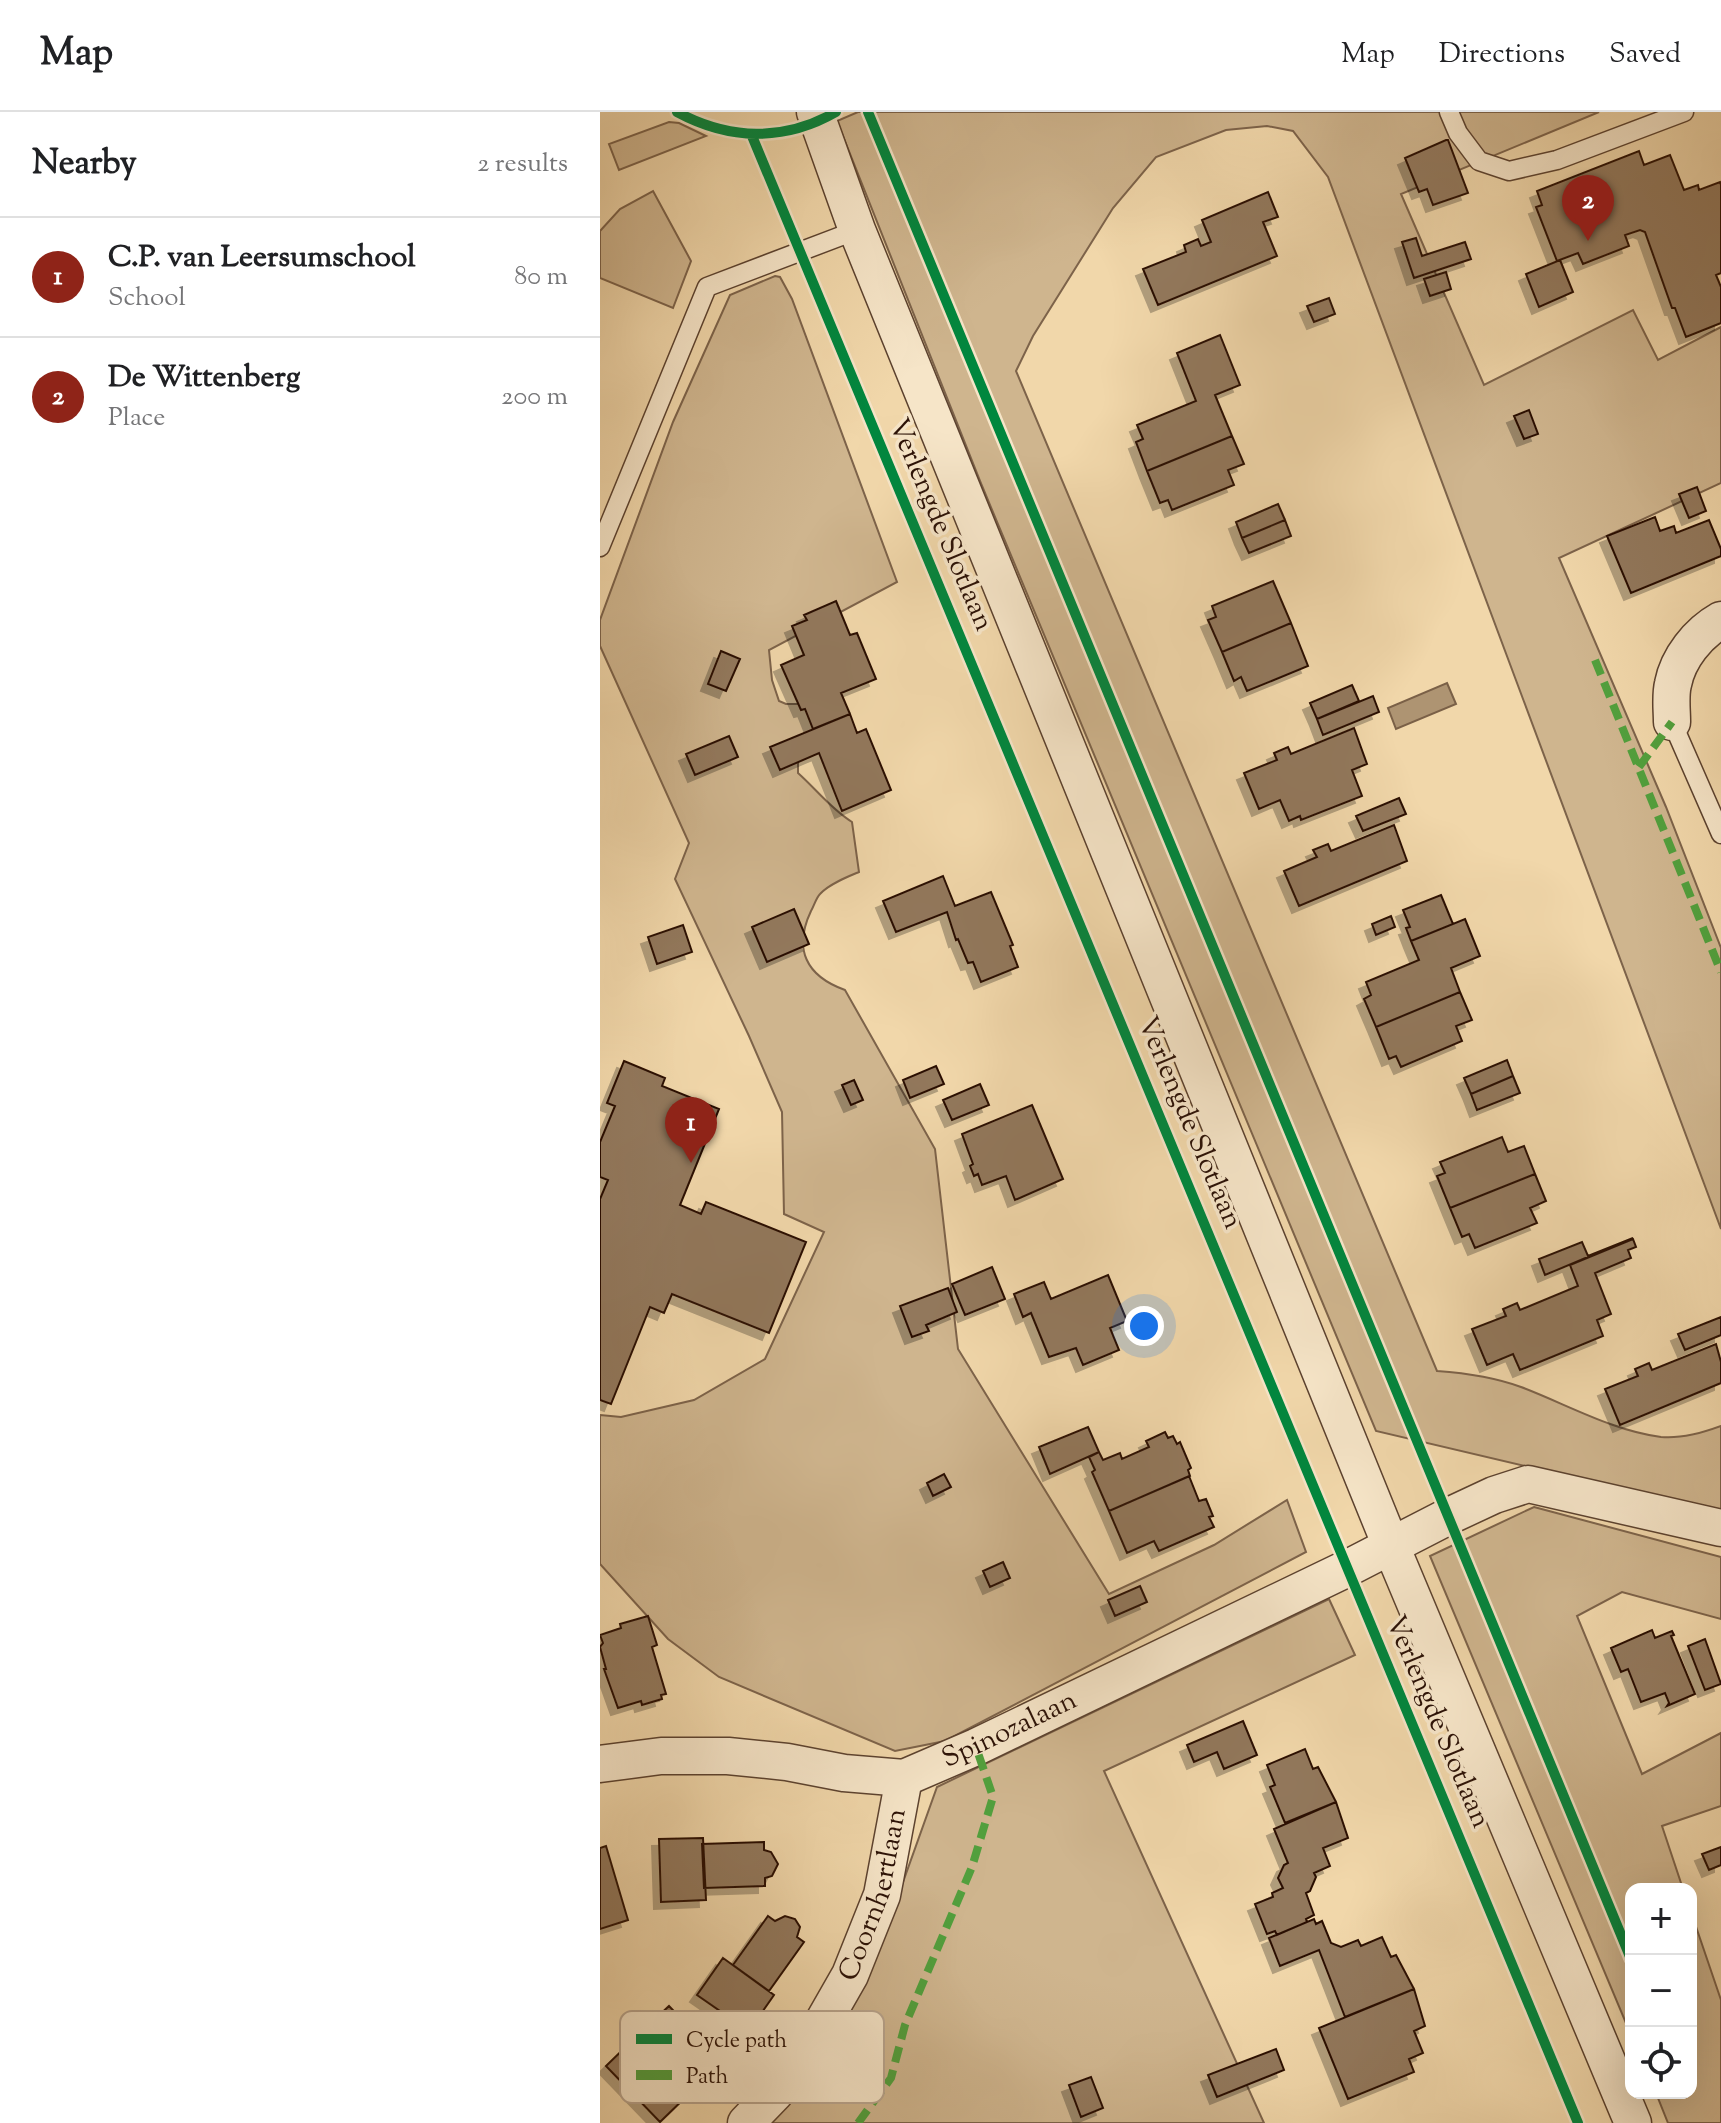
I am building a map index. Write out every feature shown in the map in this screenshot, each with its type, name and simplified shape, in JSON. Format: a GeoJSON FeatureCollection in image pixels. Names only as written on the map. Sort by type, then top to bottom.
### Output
{"type":"FeatureCollection","features":[{"type":"Feature","properties":{"kind":"street","name":"Verlengde Slotlaan"},"geometry":{"type":"LineString","coordinates":[[815,112],[857,230],[1391,1546],[1633,2123]]}},
{"type":"Feature","properties":{"kind":"street"},"geometry":{"type":"LineString","coordinates":[[1672,722],[1673,684],[1685,652],[1711,625],[1721,620]]}},
{"type":"Feature","properties":{"kind":"street","name":"Spinozalaan"},"geometry":{"type":"LineString","coordinates":[[600,1764],[661,1756],[728,1756],[787,1762],[844,1773],[904,1778],[976,1747],[1494,1495],[1528,1484],[1721,1528]]}},
{"type":"Feature","properties":{"kind":"street","name":"Coornhertlaan"},"geometry":{"type":"LineString","coordinates":[[829,2011],[850,1975],[882,1895],[904,1778]]}},
{"type":"Feature","properties":{"kind":"street","name":"Coornhertlaan"},"geometry":{"type":"LineString","coordinates":[[746,2123],[765,2103]]}},
{"type":"Feature","properties":{"kind":"lane"},"geometry":{"type":"LineString","coordinates":[[1449,112],[1458,133],[1479,161],[1509,171],[1557,160],[1684,112]]}},
{"type":"Feature","properties":{"kind":"lane"},"geometry":{"type":"LineString","coordinates":[[600,547],[707,287],[857,230]]}},
{"type":"Feature","properties":{"kind":"lane"},"geometry":{"type":"LineString","coordinates":[[1672,722],[1721,834]]}},
{"type":"Feature","properties":{"kind":"shaded area"},"geometry":{"type":"Polygon","coordinates":[[[858,112],[1599,112],[1401,194],[1484,385],[1633,310],[1658,360],[1721,327],[1721,483],[1559,558],[1666,807],[1721,948],[1721,1229],[1328,177],[1293,131],[1267,126],[1226,130],[1156,157],[1113,208],[1033,336],[1016,371],[1437,1371],[1511,1384],[1607,1423],[1643,1434],[1676,1437],[1721,1426],[1721,1512],[1376,1431],[980,481],[837,121],[858,112]]]}},
{"type":"Feature","properties":{"kind":"shaded area"},"geometry":{"type":"Polygon","coordinates":[[[669,122],[679,123],[706,136],[619,170],[609,144],[669,122]]]}},
{"type":"Feature","properties":{"kind":"shaded area"},"geometry":{"type":"Polygon","coordinates":[[[653,191],[691,261],[673,308],[600,278],[600,231],[620,209],[653,191]]]}},
{"type":"Feature","properties":{"kind":"shaded area"},"geometry":{"type":"Polygon","coordinates":[[[775,276],[780,277],[792,299],[897,582],[769,650],[772,680],[779,701],[803,704],[818,726],[814,735],[798,751],[798,773],[852,822],[859,872],[833,884],[819,896],[806,925],[804,949],[812,969],[845,990],[935,1149],[958,1349],[1109,1594],[1214,1545],[1287,1500],[1306,1552],[945,1741],[895,1751],[719,1677],[668,1639],[600,1564],[600,1415],[621,1417],[694,1400],[765,1359],[824,1232],[784,1214],[782,1112],[675,879],[689,843],[600,646],[600,620],[673,422],[730,295],[775,276]]]}},
{"type":"Feature","properties":{"kind":"shaded area"},"geometry":{"type":"Polygon","coordinates":[[[1447,683],[1456,704],[1396,729],[1388,708],[1447,683]]]}},
{"type":"Feature","properties":{"kind":"shaded area"},"geometry":{"type":"Polygon","coordinates":[[[1534,1507],[1721,1557],[1721,1619],[1622,1592],[1577,1616],[1642,1774],[1721,1733],[1721,1806],[1662,1826],[1681,1883],[1625,1883],[1625,2021],[1430,1556],[1534,1507]]]}},
{"type":"Feature","properties":{"kind":"shaded area"},"geometry":{"type":"Polygon","coordinates":[[[1329,1599],[1355,1655],[1104,1771],[1264,2123],[769,2123],[788,2103],[884,2103],[884,2011],[848,2011],[883,1938],[937,1787],[1329,1599]]]}},
{"type":"Feature","properties":{"kind":"shaded area"},"geometry":{"type":"Polygon","coordinates":[[[1697,1930],[1721,2000],[1721,2123],[1668,2123],[1658,2099],[1697,2099],[1697,1930]]]}},
{"type":"Feature","properties":{"kind":"building"},"geometry":{"type":"Polygon","coordinates":[[[1446,140],[1468,193],[1433,205],[1427,189],[1419,192],[1405,158],[1446,140]]]}},
{"type":"Feature","properties":{"kind":"building"},"geometry":{"type":"Polygon","coordinates":[[[1639,151],[1644,165],[1670,155],[1684,190],[1698,185],[1699,190],[1720,182],[1721,185],[1721,273],[1716,275],[1721,287],[1721,323],[1686,337],[1675,308],[1672,308],[1645,232],[1640,230],[1625,235],[1629,246],[1583,264],[1578,253],[1557,261],[1536,207],[1542,205],[1537,191],[1639,151]]]}},
{"type":"Feature","properties":{"kind":"building"},"geometry":{"type":"Polygon","coordinates":[[[1268,192],[1278,217],[1263,222],[1277,256],[1158,305],[1143,269],[1186,252],[1184,245],[1198,239],[1201,246],[1211,242],[1202,220],[1268,192]]]}},
{"type":"Feature","properties":{"kind":"building"},"geometry":{"type":"Polygon","coordinates":[[[1416,238],[1422,256],[1465,242],[1471,259],[1414,278],[1402,242],[1416,238]]]}},
{"type":"Feature","properties":{"kind":"building"},"geometry":{"type":"Polygon","coordinates":[[[1560,260],[1573,292],[1539,307],[1526,274],[1560,260]]]}},
{"type":"Feature","properties":{"kind":"building"},"geometry":{"type":"Polygon","coordinates":[[[1446,272],[1451,289],[1430,296],[1424,279],[1446,272]]]}},
{"type":"Feature","properties":{"kind":"building"},"geometry":{"type":"Polygon","coordinates":[[[1329,298],[1335,314],[1314,322],[1307,306],[1329,298]]]}},
{"type":"Feature","properties":{"kind":"building"},"geometry":{"type":"Polygon","coordinates":[[[1220,335],[1240,385],[1215,395],[1232,436],[1147,471],[1136,442],[1143,439],[1137,425],[1196,401],[1177,353],[1220,335]]]}},
{"type":"Feature","properties":{"kind":"building"},"geometry":{"type":"Polygon","coordinates":[[[1529,410],[1538,434],[1524,439],[1514,416],[1529,410]]]}},
{"type":"Feature","properties":{"kind":"building"},"geometry":{"type":"Polygon","coordinates":[[[1232,436],[1244,464],[1228,470],[1234,485],[1172,510],[1168,500],[1160,503],[1147,471],[1232,436]]]}},
{"type":"Feature","properties":{"kind":"building"},"geometry":{"type":"Polygon","coordinates":[[[1697,487],[1706,511],[1689,518],[1679,494],[1697,487]]]}},
{"type":"Feature","properties":{"kind":"building"},"geometry":{"type":"Polygon","coordinates":[[[1278,504],[1285,520],[1242,538],[1236,522],[1278,504]]]}},
{"type":"Feature","properties":{"kind":"building"},"geometry":{"type":"Polygon","coordinates":[[[1655,517],[1660,531],[1674,526],[1676,533],[1709,520],[1721,556],[1631,593],[1607,536],[1655,517]]]}},
{"type":"Feature","properties":{"kind":"building"},"geometry":{"type":"Polygon","coordinates":[[[1285,520],[1291,536],[1249,553],[1242,538],[1285,520]]]}},
{"type":"Feature","properties":{"kind":"building"},"geometry":{"type":"Polygon","coordinates":[[[1273,581],[1291,623],[1222,652],[1208,620],[1216,617],[1212,606],[1273,581]]]}},
{"type":"Feature","properties":{"kind":"building"},"geometry":{"type":"Polygon","coordinates":[[[836,601],[850,635],[857,633],[876,679],[841,693],[850,714],[813,729],[781,665],[804,655],[792,626],[807,620],[804,615],[836,601]]]}},
{"type":"Feature","properties":{"kind":"building"},"geometry":{"type":"Polygon","coordinates":[[[1291,623],[1308,666],[1247,691],[1241,677],[1234,681],[1222,652],[1291,623]]]}},
{"type":"Feature","properties":{"kind":"building"},"geometry":{"type":"Polygon","coordinates":[[[721,651],[740,659],[726,691],[708,684],[721,651]]]}},
{"type":"Feature","properties":{"kind":"building"},"geometry":{"type":"Polygon","coordinates":[[[1352,685],[1359,701],[1317,719],[1310,703],[1352,685]]]}},
{"type":"Feature","properties":{"kind":"building"},"geometry":{"type":"Polygon","coordinates":[[[1373,696],[1379,712],[1323,735],[1317,719],[1373,696]]]}},
{"type":"Feature","properties":{"kind":"building"},"geometry":{"type":"Polygon","coordinates":[[[850,714],[857,733],[866,729],[891,790],[842,811],[819,753],[780,770],[770,747],[850,714]]]}},
{"type":"Feature","properties":{"kind":"building"},"geometry":{"type":"Polygon","coordinates":[[[1354,728],[1367,764],[1352,770],[1362,796],[1301,820],[1300,816],[1289,821],[1280,800],[1259,809],[1244,773],[1277,760],[1274,753],[1288,747],[1291,754],[1354,728]]]}},
{"type":"Feature","properties":{"kind":"building"},"geometry":{"type":"Polygon","coordinates":[[[729,736],[738,757],[695,775],[686,754],[729,736]]]}},
{"type":"Feature","properties":{"kind":"building"},"geometry":{"type":"Polygon","coordinates":[[[1399,798],[1406,814],[1363,831],[1356,816],[1399,798]]]}},
{"type":"Feature","properties":{"kind":"building"},"geometry":{"type":"Polygon","coordinates":[[[1394,825],[1407,861],[1299,906],[1284,871],[1317,857],[1313,850],[1328,844],[1331,851],[1394,825]]]}},
{"type":"Feature","properties":{"kind":"building"},"geometry":{"type":"Polygon","coordinates":[[[943,876],[955,906],[991,892],[1013,945],[1010,946],[1018,967],[981,982],[973,962],[968,963],[956,940],[947,912],[896,932],[883,901],[943,876]]]}},
{"type":"Feature","properties":{"kind":"building"},"geometry":{"type":"Polygon","coordinates":[[[1441,895],[1453,924],[1411,941],[1406,928],[1410,927],[1403,910],[1441,895]]]}},
{"type":"Feature","properties":{"kind":"building"},"geometry":{"type":"Polygon","coordinates":[[[794,909],[809,944],[767,962],[752,927],[794,909]]]}},
{"type":"Feature","properties":{"kind":"building"},"geometry":{"type":"Polygon","coordinates":[[[1391,916],[1395,927],[1376,935],[1372,924],[1391,916]]]}},
{"type":"Feature","properties":{"kind":"building"},"geometry":{"type":"Polygon","coordinates":[[[1465,919],[1480,956],[1451,968],[1460,992],[1376,1027],[1364,999],[1371,995],[1366,982],[1419,960],[1411,941],[1465,919]]]}},
{"type":"Feature","properties":{"kind":"building"},"geometry":{"type":"Polygon","coordinates":[[[683,925],[692,952],[657,964],[648,937],[683,925]]]}},
{"type":"Feature","properties":{"kind":"building"},"geometry":{"type":"Polygon","coordinates":[[[1460,992],[1472,1020],[1456,1026],[1462,1041],[1401,1067],[1396,1056],[1389,1059],[1376,1027],[1460,992]]]}},
{"type":"Feature","properties":{"kind":"building"},"geometry":{"type":"Polygon","coordinates":[[[1507,1060],[1513,1076],[1471,1094],[1464,1078],[1507,1060]]]}},
{"type":"Feature","properties":{"kind":"building"},"geometry":{"type":"Polygon","coordinates":[[[624,1061],[665,1078],[662,1086],[719,1109],[680,1205],[701,1214],[706,1202],[806,1242],[769,1333],[672,1294],[664,1313],[650,1307],[611,1404],[600,1400],[600,1199],[608,1180],[600,1177],[600,1142],[615,1106],[607,1103],[624,1061]]]}},
{"type":"Feature","properties":{"kind":"building"},"geometry":{"type":"Polygon","coordinates":[[[936,1066],[944,1084],[910,1098],[903,1080],[936,1066]]]}},
{"type":"Feature","properties":{"kind":"building"},"geometry":{"type":"Polygon","coordinates":[[[1513,1076],[1520,1093],[1477,1110],[1471,1094],[1513,1076]]]}},
{"type":"Feature","properties":{"kind":"building"},"geometry":{"type":"Polygon","coordinates":[[[854,1080],[863,1100],[851,1105],[842,1085],[854,1080]]]}},
{"type":"Feature","properties":{"kind":"building"},"geometry":{"type":"Polygon","coordinates":[[[980,1084],[989,1105],[952,1120],[943,1100],[980,1084]]]}},
{"type":"Feature","properties":{"kind":"building"},"geometry":{"type":"Polygon","coordinates":[[[1032,1105],[1063,1179],[1015,1200],[1006,1176],[982,1185],[978,1174],[974,1176],[962,1134],[1032,1105]]]}},
{"type":"Feature","properties":{"kind":"building"},"geometry":{"type":"Polygon","coordinates":[[[1502,1137],[1508,1152],[1524,1146],[1535,1174],[1450,1208],[1437,1176],[1445,1173],[1440,1162],[1502,1137]]]}},
{"type":"Feature","properties":{"kind":"building"},"geometry":{"type":"Polygon","coordinates":[[[1535,1174],[1546,1201],[1530,1208],[1537,1223],[1475,1248],[1469,1234],[1462,1237],[1450,1208],[1535,1174]]]}},
{"type":"Feature","properties":{"kind":"building"},"geometry":{"type":"Polygon","coordinates":[[[1633,1238],[1545,1275],[1539,1259],[1582,1242],[1588,1256],[1633,1238]]]}},
{"type":"Feature","properties":{"kind":"building"},"geometry":{"type":"Polygon","coordinates":[[[1633,1239],[1636,1247],[1628,1250],[1631,1258],[1595,1273],[1611,1314],[1597,1320],[1603,1336],[1520,1370],[1513,1354],[1487,1365],[1472,1329],[1506,1316],[1503,1309],[1517,1303],[1520,1310],[1578,1286],[1570,1265],[1633,1239]]]}},
{"type":"Feature","properties":{"kind":"building"},"geometry":{"type":"Polygon","coordinates":[[[992,1267],[1005,1299],[965,1315],[952,1284],[992,1267]]]}},
{"type":"Feature","properties":{"kind":"building"},"geometry":{"type":"Polygon","coordinates":[[[1108,1275],[1127,1321],[1110,1328],[1119,1350],[1083,1365],[1076,1348],[1049,1357],[1031,1313],[1023,1317],[1014,1294],[1044,1282],[1051,1299],[1108,1275]]]}},
{"type":"Feature","properties":{"kind":"building"},"geometry":{"type":"Polygon","coordinates":[[[948,1288],[957,1312],[926,1325],[929,1331],[912,1337],[900,1306],[948,1288]]]}},
{"type":"Feature","properties":{"kind":"building"},"geometry":{"type":"Polygon","coordinates":[[[1721,1317],[1721,1335],[1685,1350],[1678,1334],[1721,1317]]]}},
{"type":"Feature","properties":{"kind":"building"},"geometry":{"type":"Polygon","coordinates":[[[1716,1344],[1721,1362],[1721,1383],[1620,1425],[1605,1389],[1638,1376],[1635,1369],[1649,1363],[1652,1370],[1716,1344]]]}},
{"type":"Feature","properties":{"kind":"building"},"geometry":{"type":"Polygon","coordinates":[[[1088,1427],[1099,1452],[1050,1474],[1039,1447],[1088,1427]]]}},
{"type":"Feature","properties":{"kind":"building"},"geometry":{"type":"Polygon","coordinates":[[[1165,1432],[1168,1438],[1173,1436],[1177,1444],[1180,1442],[1191,1468],[1188,1470],[1190,1476],[1109,1511],[1089,1457],[1099,1452],[1103,1460],[1120,1453],[1122,1459],[1149,1447],[1146,1441],[1165,1432]]]}},
{"type":"Feature","properties":{"kind":"building"},"geometry":{"type":"Polygon","coordinates":[[[944,1474],[951,1487],[933,1496],[927,1483],[944,1474]]]}},
{"type":"Feature","properties":{"kind":"building"},"geometry":{"type":"Polygon","coordinates":[[[1189,1476],[1199,1501],[1206,1499],[1214,1527],[1159,1551],[1154,1541],[1127,1553],[1109,1511],[1189,1476]]]}},
{"type":"Feature","properties":{"kind":"building"},"geometry":{"type":"Polygon","coordinates":[[[1003,1562],[1010,1578],[990,1587],[983,1571],[1003,1562]]]}},
{"type":"Feature","properties":{"kind":"building"},"geometry":{"type":"Polygon","coordinates":[[[1140,1586],[1147,1602],[1115,1616],[1108,1600],[1140,1586]]]}},
{"type":"Feature","properties":{"kind":"building"},"geometry":{"type":"Polygon","coordinates":[[[648,1616],[657,1645],[652,1647],[666,1694],[661,1695],[662,1699],[642,1705],[641,1701],[618,1708],[604,1669],[600,1635],[621,1628],[620,1624],[648,1616]]]}},
{"type":"Feature","properties":{"kind":"building"},"geometry":{"type":"Polygon","coordinates":[[[1652,1630],[1655,1638],[1672,1631],[1674,1635],[1671,1636],[1695,1694],[1667,1706],[1669,1703],[1665,1693],[1641,1702],[1628,1669],[1621,1672],[1611,1648],[1652,1630]]]}},
{"type":"Feature","properties":{"kind":"building"},"geometry":{"type":"Polygon","coordinates":[[[1705,1639],[1721,1684],[1705,1690],[1688,1646],[1705,1639]]]}},
{"type":"Feature","properties":{"kind":"building"},"geometry":{"type":"Polygon","coordinates":[[[1243,1721],[1257,1755],[1224,1769],[1217,1752],[1194,1762],[1187,1745],[1243,1721]]]}},
{"type":"Feature","properties":{"kind":"building"},"geometry":{"type":"Polygon","coordinates":[[[1305,1749],[1313,1769],[1318,1767],[1336,1802],[1285,1823],[1270,1787],[1275,1785],[1267,1765],[1305,1749]]]}},
{"type":"Feature","properties":{"kind":"building"},"geometry":{"type":"Polygon","coordinates":[[[1336,1802],[1348,1838],[1323,1848],[1330,1866],[1314,1873],[1316,1877],[1306,1893],[1314,1915],[1306,1919],[1307,1922],[1277,1935],[1275,1931],[1267,1934],[1255,1904],[1273,1897],[1272,1893],[1283,1888],[1278,1878],[1288,1863],[1274,1829],[1336,1802]]]}},
{"type":"Feature","properties":{"kind":"building"},"geometry":{"type":"Polygon","coordinates":[[[703,1838],[706,1900],[661,1902],[659,1839],[703,1838]]]}},
{"type":"Feature","properties":{"kind":"building"},"geometry":{"type":"Polygon","coordinates":[[[764,1842],[764,1850],[771,1852],[778,1864],[772,1876],[765,1878],[765,1886],[704,1888],[702,1844],[764,1842]]]}},
{"type":"Feature","properties":{"kind":"building"},"geometry":{"type":"Polygon","coordinates":[[[606,1846],[628,1920],[600,1929],[600,1848],[606,1846]]]}},
{"type":"Feature","properties":{"kind":"building"},"geometry":{"type":"Polygon","coordinates":[[[1721,1847],[1721,1865],[1709,1870],[1702,1854],[1721,1847]]]}},
{"type":"Feature","properties":{"kind":"building"},"geometry":{"type":"Polygon","coordinates":[[[768,1916],[775,1921],[785,1916],[795,1919],[800,1927],[797,1937],[804,1942],[769,1991],[733,1965],[768,1916]]]}},
{"type":"Feature","properties":{"kind":"building"},"geometry":{"type":"Polygon","coordinates":[[[1314,1919],[1316,1924],[1322,1921],[1331,1943],[1341,1947],[1358,1940],[1361,1946],[1382,1937],[1391,1957],[1396,1955],[1414,1989],[1345,2017],[1319,1950],[1280,1966],[1269,1938],[1314,1919]]]}},
{"type":"Feature","properties":{"kind":"building"},"geometry":{"type":"Polygon","coordinates":[[[723,1958],[774,1995],[763,2011],[720,2011],[697,1995],[723,1958]]]}},
{"type":"Feature","properties":{"kind":"building"},"geometry":{"type":"Polygon","coordinates":[[[1414,1989],[1425,2026],[1414,2031],[1423,2053],[1409,2059],[1414,2072],[1348,2099],[1319,2028],[1414,1989]]]}},
{"type":"Feature","properties":{"kind":"building"},"geometry":{"type":"Polygon","coordinates":[[[1276,2049],[1284,2070],[1217,2097],[1208,2075],[1276,2049]]]}},
{"type":"Feature","properties":{"kind":"building"},"geometry":{"type":"Polygon","coordinates":[[[620,2052],[620,2081],[606,2066],[620,2052]]]}},
{"type":"Feature","properties":{"kind":"building"},"geometry":{"type":"Polygon","coordinates":[[[1091,2077],[1103,2108],[1081,2117],[1069,2085],[1091,2077]]]}},
{"type":"Feature","properties":{"kind":"building"},"geometry":{"type":"Polygon","coordinates":[[[642,2103],[680,2103],[660,2122],[642,2103]]]}},
{"type":"Feature","properties":{"kind":"marked path"},"geometry":{"type":"LineString","coordinates":[[1595,660],[1721,972]]}},
{"type":"Feature","properties":{"kind":"marked path"},"geometry":{"type":"LineString","coordinates":[[1639,767],[1672,722]]}},
{"type":"Feature","properties":{"kind":"marked path"},"geometry":{"type":"LineString","coordinates":[[884,2088],[891,2078],[905,2025],[972,1867],[993,1797],[976,1747]]}},
{"type":"Feature","properties":{"kind":"marked path"},"geometry":{"type":"LineString","coordinates":[[858,2123],[873,2103]]}},
{"type":"Feature","properties":{"kind":"cycle path"},"geometry":{"type":"LineString","coordinates":[[677,112],[716,128],[756,134],[797,129],[836,112]]}},
{"type":"Feature","properties":{"kind":"cycle path"},"geometry":{"type":"LineString","coordinates":[[868,112],[1629,1955]]}},
{"type":"Feature","properties":{"kind":"cycle path"},"geometry":{"type":"LineString","coordinates":[[752,136],[1578,2123]]}},
{"type":"Feature","properties":{"kind":"place","name":"De Wittenberg"},"geometry":{"type":"Point","coordinates":[1588,241]}},
{"type":"Feature","properties":{"kind":"place","name":"C.P. van Leersumschool"},"geometry":{"type":"Point","coordinates":[691,1163]}}]}
